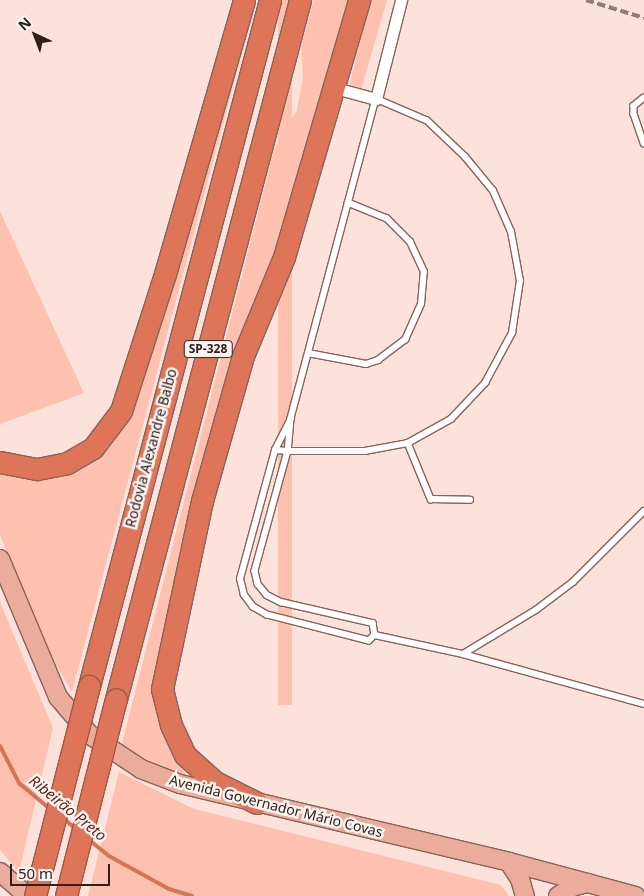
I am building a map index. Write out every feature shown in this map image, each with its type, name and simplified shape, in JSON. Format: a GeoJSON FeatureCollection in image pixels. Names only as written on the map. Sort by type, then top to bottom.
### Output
{"type":"FeatureCollection","features":[{"type":"Feature","properties":{"kind":"highway"},"geometry":{"type":"LineString","coordinates":[[0,462],[37,469],[67,463],[93,448],[121,411],[165,274],[244,0]]}},
{"type":"Feature","properties":{"kind":"highway","name":"Rodovia Alexandre Balbo"},"geometry":{"type":"LineString","coordinates":[[35,896],[270,0]]}},
{"type":"Feature","properties":{"kind":"highway","name":"SP-328"},"geometry":{"type":"LineString","coordinates":[[66,896],[300,0]]}},
{"type":"Feature","properties":{"kind":"highway"},"geometry":{"type":"LineString","coordinates":[[257,803],[215,782],[185,754],[171,726],[162,689],[202,501],[241,365],[284,257],[335,88],[359,0]]}},
{"type":"Feature","properties":{"kind":"main road","name":"Avenida Governador Mário Covas"},"geometry":{"type":"LineString","coordinates":[[0,559],[58,697],[90,735],[141,769],[180,784],[509,862],[636,896]]}},
{"type":"Feature","properties":{"kind":"main road"},"geometry":{"type":"LineString","coordinates":[[509,862],[520,879],[525,896]]}},
{"type":"Feature","properties":{"kind":"main road"},"geometry":{"type":"LineString","coordinates":[[0,872],[28,896]]}},
{"type":"Feature","properties":{"kind":"main road"},"geometry":{"type":"LineString","coordinates":[[558,896],[572,887],[586,883]]}},
{"type":"Feature","properties":{"kind":"street"},"geometry":{"type":"LineString","coordinates":[[335,88],[376,99],[401,0]]}},
{"type":"Feature","properties":{"kind":"lane"},"geometry":{"type":"LineString","coordinates":[[644,98],[634,106],[634,114],[644,143]]}},
{"type":"Feature","properties":{"kind":"lane"},"geometry":{"type":"LineString","coordinates":[[275,450],[288,451],[365,451],[408,443],[451,419],[485,383],[512,333],[520,281],[511,232],[493,191],[465,157],[426,121],[376,99],[290,420],[288,451],[254,571],[258,584],[266,595],[281,602],[373,623],[375,635]]}},
{"type":"Feature","properties":{"kind":"lane"},"geometry":{"type":"LineString","coordinates":[[308,353],[366,364],[378,360],[405,340],[421,304],[424,272],[410,242],[387,219],[348,203]]}},
{"type":"Feature","properties":{"kind":"lane"},"geometry":{"type":"LineString","coordinates":[[290,420],[275,450],[240,578],[244,595],[253,607],[267,616],[362,641],[369,641],[375,635]]}},
{"type":"Feature","properties":{"kind":"lane"},"geometry":{"type":"LineString","coordinates":[[408,443],[431,499],[470,500]]}},
{"type":"Feature","properties":{"kind":"lane"},"geometry":{"type":"LineString","coordinates":[[463,654],[536,610],[573,582],[644,511]]}},
{"type":"Feature","properties":{"kind":"lane"},"geometry":{"type":"LineString","coordinates":[[375,635],[463,654],[644,704]]}},
{"type":"Feature","properties":{"kind":"shaded area"},"geometry":{"type":"Polygon","coordinates":[[[251,0],[256,0],[72,692],[57,666],[52,666],[0,535],[0,474],[33,481],[66,475],[106,452],[128,422],[176,275],[251,0]]]}},
{"type":"Feature","properties":{"kind":"shaded area"},"geometry":{"type":"Polygon","coordinates":[[[278,0],[292,0],[292,705],[278,705],[278,0]]]}},
{"type":"Feature","properties":{"kind":"shaded area"},"geometry":{"type":"Polygon","coordinates":[[[314,0],[350,0],[154,692],[161,730],[170,751],[191,782],[121,747],[274,150],[297,110],[303,76],[301,47],[314,0]]]}},
{"type":"Feature","properties":{"kind":"shaded area"},"geometry":{"type":"Polygon","coordinates":[[[370,0],[387,0],[361,90],[351,87],[350,83],[370,0]]]}},
{"type":"Feature","properties":{"kind":"shaded area"},"geometry":{"type":"Polygon","coordinates":[[[0,211],[84,393],[0,424],[0,211]]]}},
{"type":"Feature","properties":{"kind":"shaded area"},"geometry":{"type":"Polygon","coordinates":[[[0,602],[53,728],[19,872],[0,850],[0,602]]]}},
{"type":"Feature","properties":{"kind":"shaded area"},"geometry":{"type":"Polygon","coordinates":[[[119,772],[194,809],[501,885],[509,896],[88,896],[119,772]]]}},
{"type":"Feature","properties":{"kind":"waterway","name":"Ribeirão Preto"},"geometry":{"type":"LineString","coordinates":[[0,746],[19,783],[49,808]]}},
{"type":"Feature","properties":{"kind":"waterway","name":"Ribeirão Preto"},"geometry":{"type":"LineString","coordinates":[[63,818],[77,830]]}},
{"type":"Feature","properties":{"kind":"waterway","name":"Ribeirão Preto"},"geometry":{"type":"LineString","coordinates":[[88,839],[109,856],[169,889],[192,896]]}},
{"type":"Feature","properties":{"kind":"railway"},"geometry":{"type":"LineString","coordinates":[[586,0],[644,18]]}}]}
